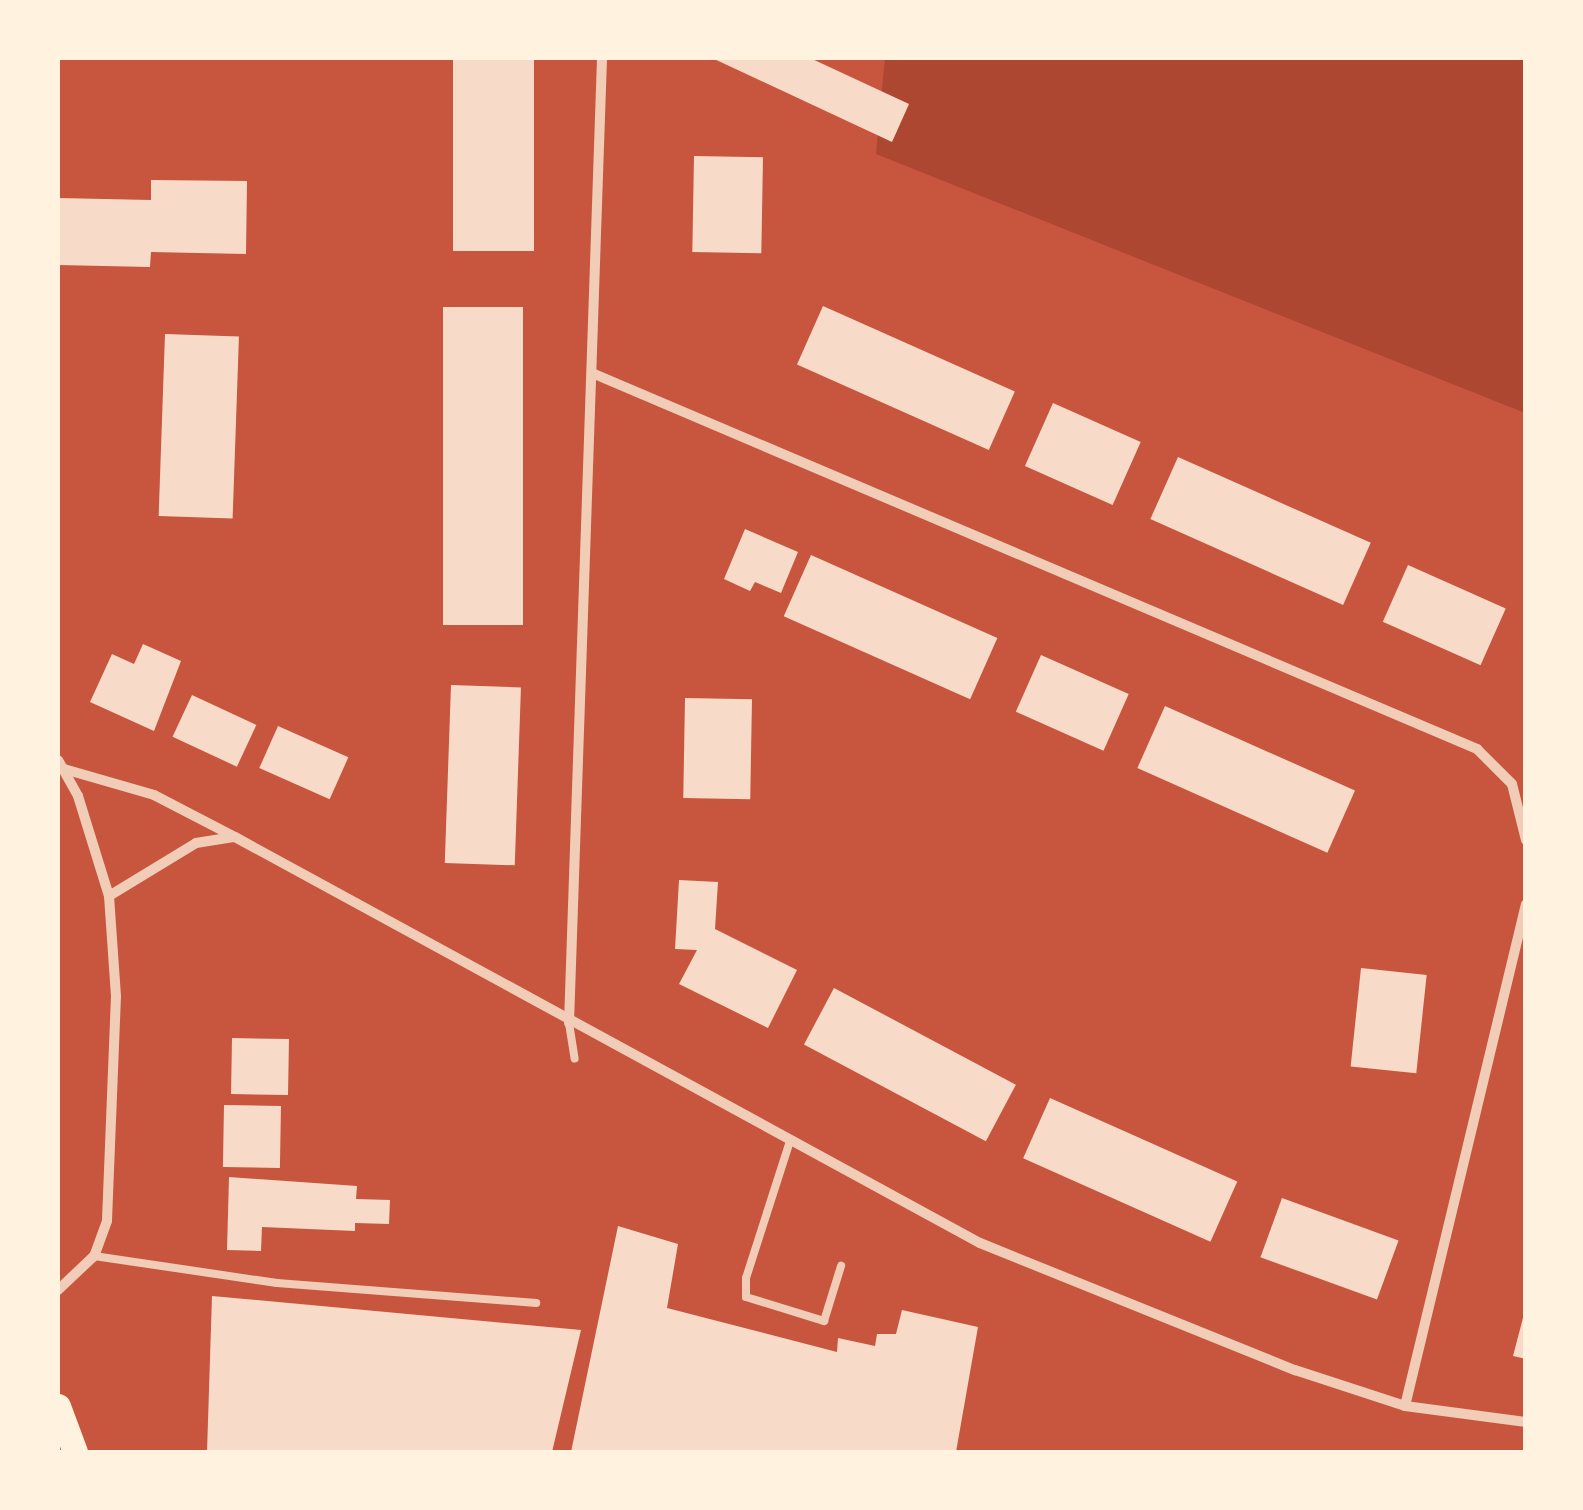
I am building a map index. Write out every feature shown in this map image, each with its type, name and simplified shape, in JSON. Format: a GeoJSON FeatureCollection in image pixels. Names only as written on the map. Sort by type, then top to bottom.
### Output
{"type":"FeatureCollection","features":[{"type":"Feature","properties":{"kind":"main road"},"geometry":{"type":"LineString","coordinates":[[58,1406],[75,1452]]}},
{"type":"Feature","properties":{"kind":"street"},"geometry":{"type":"LineString","coordinates":[[569,1023],[602,58]]}},
{"type":"Feature","properties":{"kind":"street"},"geometry":{"type":"LineString","coordinates":[[592,373],[1477,749],[1512,784],[1526,840]]}},
{"type":"Feature","properties":{"kind":"street"},"geometry":{"type":"LineString","coordinates":[[61,764],[154,795],[235,837],[569,1023],[980,1242],[1294,1370],[1404,1406],[1526,1422]]}},
{"type":"Feature","properties":{"kind":"street"},"geometry":{"type":"LineString","coordinates":[[58,1290],[94,1256],[108,1210],[116,1069],[109,896],[61,764]]}},
{"type":"Feature","properties":{"kind":"street"},"geometry":{"type":"LineString","coordinates":[[109,896],[196,843],[235,837]]}},
{"type":"Feature","properties":{"kind":"street"},"geometry":{"type":"LineString","coordinates":[[1404,1406],[1526,904]]}},
{"type":"Feature","properties":{"kind":"lane"},"geometry":{"type":"LineString","coordinates":[[569,1023],[575,1059]]}},
{"type":"Feature","properties":{"kind":"lane"},"geometry":{"type":"LineString","coordinates":[[790,1141],[746,1278],[746,1297],[824,1322],[840,1266]]}},
{"type":"Feature","properties":{"kind":"lane"},"geometry":{"type":"LineString","coordinates":[[94,1256],[277,1282],[536,1303]]}},
{"type":"Feature","properties":{"kind":"shaded area"},"geometry":{"type":"Polygon","coordinates":[[[885,58],[1525,58],[1525,413],[876,154],[885,58]]]}},
{"type":"Feature","properties":{"kind":"building"},"geometry":{"type":"Polygon","coordinates":[[[453,58],[534,58],[534,251],[453,251],[453,58]]]}},
{"type":"Feature","properties":{"kind":"building"},"geometry":{"type":"Polygon","coordinates":[[[712,58],[810,58],[909,104],[892,142],[712,58]]]}},
{"type":"Feature","properties":{"kind":"building"},"geometry":{"type":"Polygon","coordinates":[[[694,156],[763,157],[761,253],[692,252],[694,156]]]}},
{"type":"Feature","properties":{"kind":"building"},"geometry":{"type":"Polygon","coordinates":[[[151,180],[247,181],[246,254],[151,252],[150,267],[58,265],[58,198],[151,200],[151,180]]]}},
{"type":"Feature","properties":{"kind":"building"},"geometry":{"type":"Polygon","coordinates":[[[823,306],[1015,391],[989,450],[797,364],[823,306]]]}},
{"type":"Feature","properties":{"kind":"building"},"geometry":{"type":"Polygon","coordinates":[[[443,307],[523,307],[523,625],[443,625],[443,307]]]}},
{"type":"Feature","properties":{"kind":"building"},"geometry":{"type":"Polygon","coordinates":[[[165,334],[239,337],[233,518],[159,516],[165,334]]]}},
{"type":"Feature","properties":{"kind":"building"},"geometry":{"type":"Polygon","coordinates":[[[1053,403],[1141,442],[1113,505],[1025,466],[1053,403]]]}},
{"type":"Feature","properties":{"kind":"building"},"geometry":{"type":"Polygon","coordinates":[[[1178,457],[1371,543],[1343,605],[1150,519],[1178,457]]]}},
{"type":"Feature","properties":{"kind":"building"},"geometry":{"type":"Polygon","coordinates":[[[745,529],[798,552],[781,593],[755,582],[750,591],[724,579],[745,529]]]}},
{"type":"Feature","properties":{"kind":"building"},"geometry":{"type":"Polygon","coordinates":[[[811,555],[997,638],[970,699],[784,616],[811,555]]]}},
{"type":"Feature","properties":{"kind":"building"},"geometry":{"type":"Polygon","coordinates":[[[1408,565],[1506,609],[1481,665],[1383,622],[1408,565]]]}},
{"type":"Feature","properties":{"kind":"building"},"geometry":{"type":"Polygon","coordinates":[[[143,644],[181,661],[154,731],[90,702],[112,654],[134,664],[143,644]]]}},
{"type":"Feature","properties":{"kind":"building"},"geometry":{"type":"Polygon","coordinates":[[[1041,655],[1129,694],[1103,751],[1016,712],[1041,655]]]}},
{"type":"Feature","properties":{"kind":"building"},"geometry":{"type":"Polygon","coordinates":[[[451,685],[521,687],[515,865],[445,863],[451,685]]]}},
{"type":"Feature","properties":{"kind":"building"},"geometry":{"type":"Polygon","coordinates":[[[192,695],[256,725],[237,767],[173,737],[192,695]]]}},
{"type":"Feature","properties":{"kind":"building"},"geometry":{"type":"Polygon","coordinates":[[[685,698],[752,699],[750,799],[683,798],[685,698]]]}},
{"type":"Feature","properties":{"kind":"building"},"geometry":{"type":"Polygon","coordinates":[[[1165,706],[1355,791],[1327,853],[1137,768],[1165,706]]]}},
{"type":"Feature","properties":{"kind":"building"},"geometry":{"type":"Polygon","coordinates":[[[278,726],[348,757],[330,799],[259,768],[278,726]]]}},
{"type":"Feature","properties":{"kind":"building"},"geometry":{"type":"Polygon","coordinates":[[[679,880],[718,882],[715,929],[797,970],[768,1028],[679,984],[697,950],[675,949],[679,880]]]}},
{"type":"Feature","properties":{"kind":"building"},"geometry":{"type":"Polygon","coordinates":[[[1361,968],[1427,975],[1416,1073],[1351,1066],[1361,968]]]}},
{"type":"Feature","properties":{"kind":"building"},"geometry":{"type":"Polygon","coordinates":[[[834,988],[1016,1085],[986,1141],[804,1045],[834,988]]]}},
{"type":"Feature","properties":{"kind":"building"},"geometry":{"type":"Polygon","coordinates":[[[232,1038],[289,1039],[288,1095],[231,1094],[232,1038]]]}},
{"type":"Feature","properties":{"kind":"building"},"geometry":{"type":"Polygon","coordinates":[[[1050,1098],[1237,1181],[1210,1242],[1023,1158],[1050,1098]]]}},
{"type":"Feature","properties":{"kind":"building"},"geometry":{"type":"Polygon","coordinates":[[[224,1105],[281,1106],[280,1168],[223,1167],[224,1105]]]}},
{"type":"Feature","properties":{"kind":"building"},"geometry":{"type":"Polygon","coordinates":[[[229,1177],[357,1186],[356,1199],[390,1200],[389,1224],[355,1223],[355,1231],[262,1227],[261,1251],[227,1250],[229,1177]]]}},
{"type":"Feature","properties":{"kind":"building"},"geometry":{"type":"Polygon","coordinates":[[[1282,1198],[1399,1240],[1377,1300],[1260,1257],[1282,1198]]]}},
{"type":"Feature","properties":{"kind":"building"},"geometry":{"type":"Polygon","coordinates":[[[618,1226],[678,1244],[667,1308],[837,1352],[838,1338],[875,1346],[877,1334],[896,1334],[902,1310],[978,1327],[956,1452],[571,1452],[618,1226]]]}},
{"type":"Feature","properties":{"kind":"building"},"geometry":{"type":"Polygon","coordinates":[[[212,1296],[581,1330],[552,1452],[207,1452],[212,1296]]]}},
{"type":"Feature","properties":{"kind":"building"},"geometry":{"type":"Polygon","coordinates":[[[1526,1315],[1526,1359],[1513,1356],[1526,1315]]]}}]}
